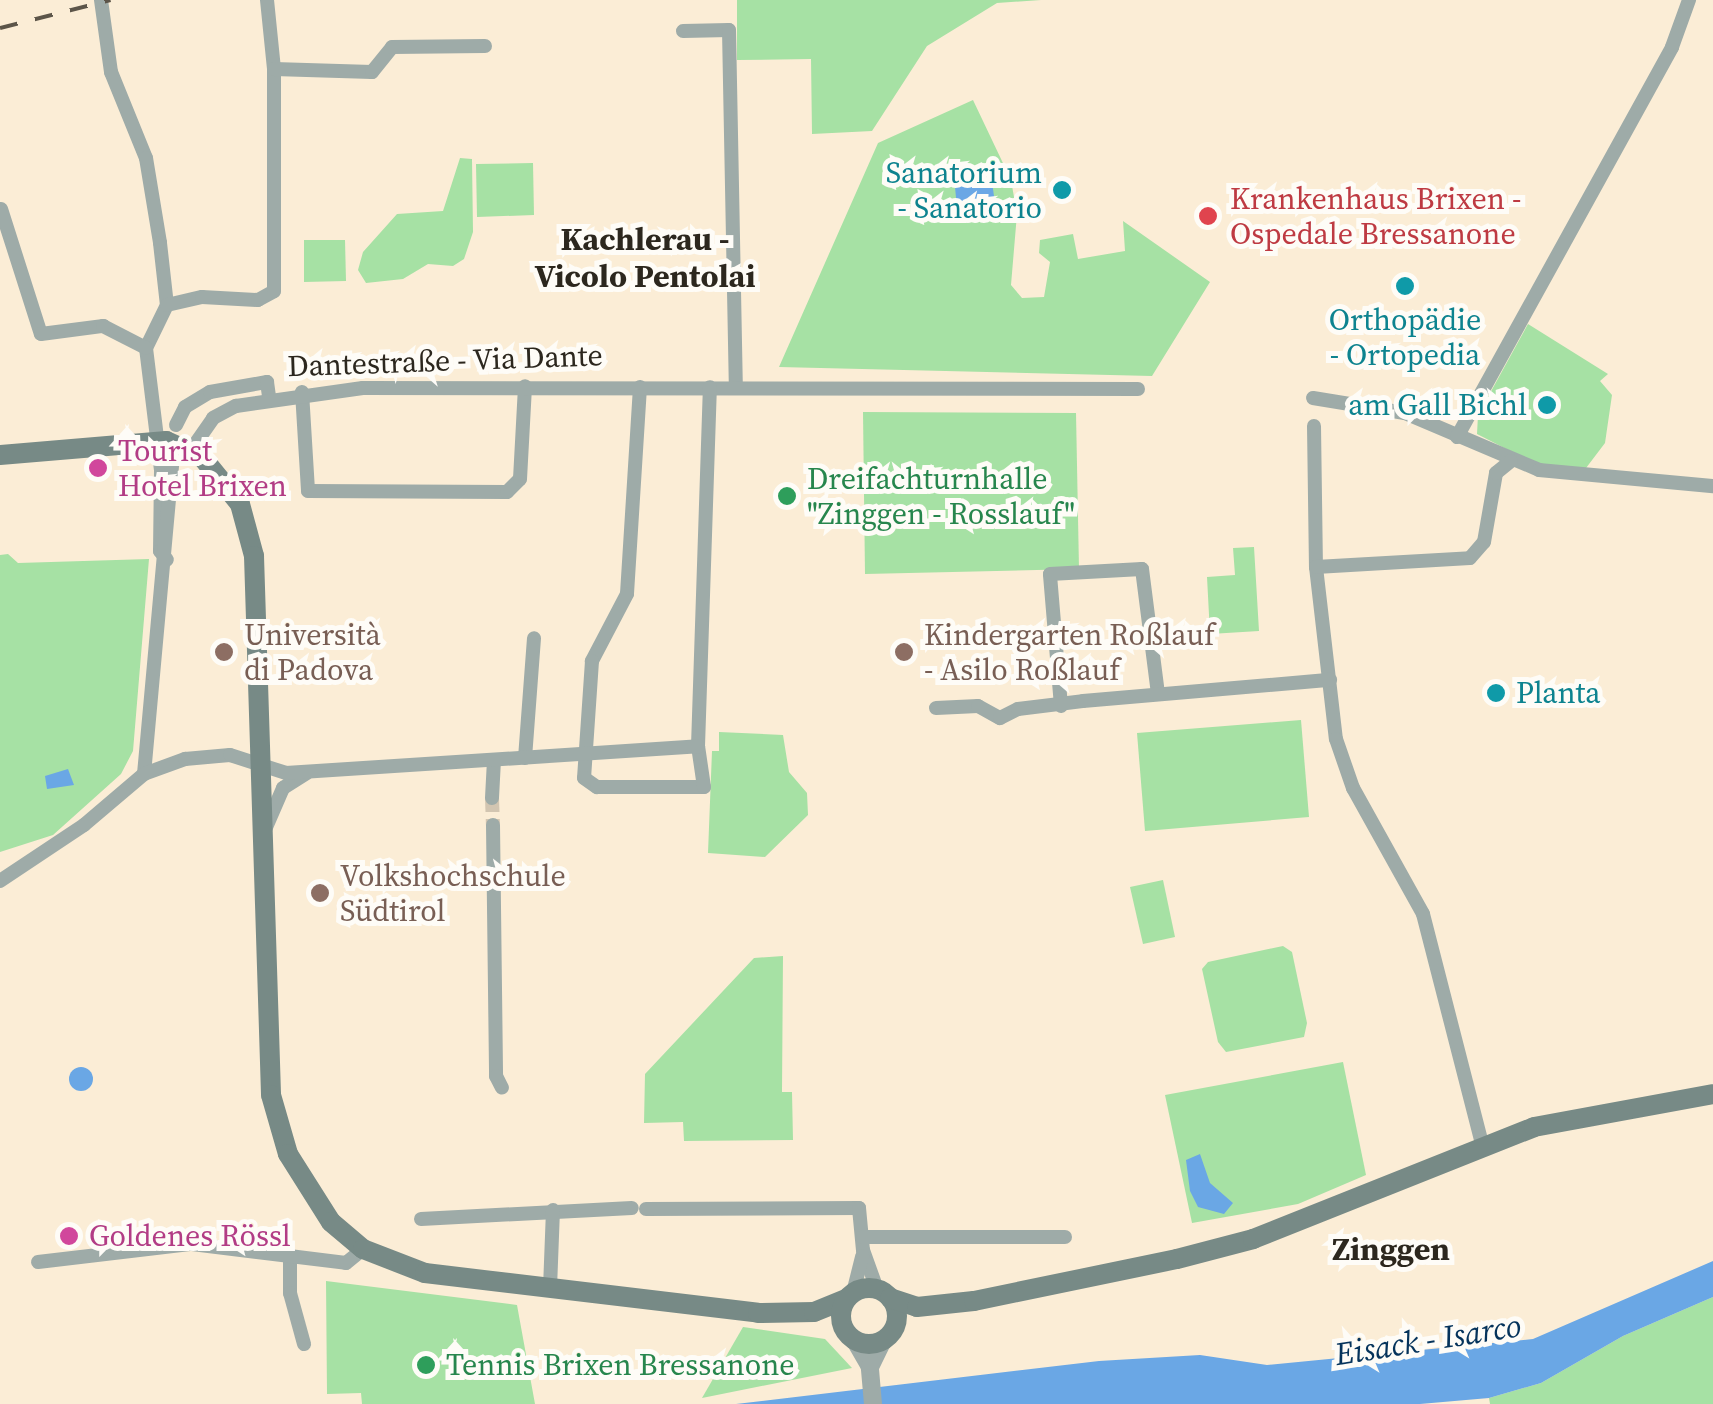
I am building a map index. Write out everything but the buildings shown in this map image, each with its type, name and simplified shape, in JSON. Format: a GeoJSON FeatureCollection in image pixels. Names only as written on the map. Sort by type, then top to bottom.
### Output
{"type":"FeatureCollection","features":[{"type":"Feature","properties":{"kind":"main road"},"geometry":{"type":"LineString","coordinates":[[0,454],[154,440],[182,454],[233,491],[250,533],[274,1111],[300,1180],[331,1222],[363,1249],[425,1273],[758,1313],[851,1337],[888,1335],[974,1302]]}},
{"type":"Feature","properties":{"kind":"main road"},"geometry":{"type":"LineString","coordinates":[[758,1313],[814,1312],[850,1296],[884,1294],[917,1307],[974,1302],[1253,1239],[1482,1144],[1534,1127],[1713,1094]]}},
{"type":"Feature","properties":{"kind":"main road"},"geometry":{"type":"LineString","coordinates":[[884,1294],[888,1335]]}},
{"type":"Feature","properties":{"kind":"main road"},"geometry":{"type":"LineString","coordinates":[[850,1296],[841,1314],[851,1337]]}},
{"type":"Feature","properties":{"kind":"street"},"geometry":{"type":"LineString","coordinates":[[102,0],[112,72],[146,158],[166,305],[146,348],[154,440],[161,472],[160,552],[167,560]]}},
{"type":"Feature","properties":{"kind":"street"},"geometry":{"type":"LineString","coordinates":[[166,305],[202,298],[264,299],[274,291],[274,69],[267,0]]}},
{"type":"Feature","properties":{"kind":"street"},"geometry":{"type":"LineString","coordinates":[[1457,437],[1672,47],[1689,0]]}},
{"type":"Feature","properties":{"kind":"street"},"geometry":{"type":"LineString","coordinates":[[683,32],[729,30],[736,387]]}},
{"type":"Feature","properties":{"kind":"street"},"geometry":{"type":"LineString","coordinates":[[274,69],[372,72],[392,47],[485,46]]}},
{"type":"Feature","properties":{"kind":"street"},"geometry":{"type":"LineString","coordinates":[[2,210],[41,334],[103,326],[146,348]]}},
{"type":"Feature","properties":{"kind":"street"},"geometry":{"type":"LineString","coordinates":[[176,424],[184,407],[210,392],[267,382],[269,397]]}},
{"type":"Feature","properties":{"kind":"street"},"geometry":{"type":"LineString","coordinates":[[302,392],[308,491],[507,492],[520,478],[525,386]]}},
{"type":"Feature","properties":{"kind":"street","name":"Dantestraße - Via Dante"},"geometry":{"type":"LineString","coordinates":[[182,454],[213,418],[269,397],[302,392],[525,386],[1138,389]]}},
{"type":"Feature","properties":{"kind":"street"},"geometry":{"type":"LineString","coordinates":[[640,386],[627,594],[592,661],[584,751],[589,785],[704,787],[698,746],[710,387]]}},
{"type":"Feature","properties":{"kind":"street"},"geometry":{"type":"LineString","coordinates":[[1313,398],[1377,405],[1511,460],[1574,476],[1713,486]]}},
{"type":"Feature","properties":{"kind":"street"},"geometry":{"type":"LineString","coordinates":[[1314,426],[1316,566],[1336,739],[1352,788],[1422,914],[1482,1144]]}},
{"type":"Feature","properties":{"kind":"street"},"geometry":{"type":"LineString","coordinates":[[144,774],[182,454]]}},
{"type":"Feature","properties":{"kind":"street"},"geometry":{"type":"LineString","coordinates":[[1316,566],[1470,558],[1484,542],[1496,473],[1511,460]]}},
{"type":"Feature","properties":{"kind":"street"},"geometry":{"type":"LineString","coordinates":[[1061,706],[1050,574],[1142,569],[1158,694]]}},
{"type":"Feature","properties":{"kind":"street"},"geometry":{"type":"LineString","coordinates":[[526,758],[534,638]]}},
{"type":"Feature","properties":{"kind":"street"},"geometry":{"type":"LineString","coordinates":[[936,708],[978,706],[1000,718],[1018,709],[1330,680]]}},
{"type":"Feature","properties":{"kind":"street"},"geometry":{"type":"LineString","coordinates":[[0,881],[84,826],[144,774],[185,759],[230,755],[261,768],[308,772],[494,763],[584,751],[698,746]]}},
{"type":"Feature","properties":{"kind":"street"},"geometry":{"type":"LineString","coordinates":[[492,798],[494,763]]}},
{"type":"Feature","properties":{"kind":"street"},"geometry":{"type":"LineString","coordinates":[[264,833],[283,788],[308,772]]}},
{"type":"Feature","properties":{"kind":"street"},"geometry":{"type":"LineString","coordinates":[[493,825],[496,1076],[502,1088]]}},
{"type":"Feature","properties":{"kind":"street"},"geometry":{"type":"LineString","coordinates":[[420,1218],[553,1210],[859,1208],[863,1244],[884,1294]]}},
{"type":"Feature","properties":{"kind":"street"},"geometry":{"type":"LineString","coordinates":[[550,1288],[553,1210]]}},
{"type":"Feature","properties":{"kind":"street"},"geometry":{"type":"LineString","coordinates":[[863,1244],[1065,1237]]}},
{"type":"Feature","properties":{"kind":"street"},"geometry":{"type":"LineString","coordinates":[[38,1262],[156,1244],[346,1263],[363,1249]]}},
{"type":"Feature","properties":{"kind":"street"},"geometry":{"type":"LineString","coordinates":[[850,1296],[863,1244]]}},
{"type":"Feature","properties":{"kind":"street"},"geometry":{"type":"LineString","coordinates":[[290,1260],[290,1293],[304,1344]]}},
{"type":"Feature","properties":{"kind":"street"},"geometry":{"type":"LineString","coordinates":[[870,1373],[888,1335]]}},
{"type":"Feature","properties":{"kind":"street"},"geometry":{"type":"LineString","coordinates":[[851,1337],[870,1373],[873,1404]]}},
{"type":"Feature","properties":{"kind":"green space"},"geometry":{"type":"Polygon","coordinates":[[[737,0],[1041,0],[997,3],[927,46],[872,131],[812,134],[811,59],[737,60],[737,0]]]}},
{"type":"Feature","properties":{"kind":"green space"},"geometry":{"type":"Polygon","coordinates":[[[973,100],[1011,180],[1017,214],[1011,285],[1022,298],[1044,297],[1050,262],[1039,253],[1040,240],[1073,234],[1078,259],[1125,251],[1123,221],[1210,282],[1152,376],[779,367],[878,143],[973,100]]]}},
{"type":"Feature","properties":{"kind":"green space"},"geometry":{"type":"Polygon","coordinates":[[[460,158],[472,159],[473,232],[464,259],[453,266],[428,264],[403,279],[366,283],[358,270],[363,252],[397,214],[443,211],[460,158]]]}},
{"type":"Feature","properties":{"kind":"green space"},"geometry":{"type":"Polygon","coordinates":[[[533,163],[534,215],[477,217],[476,164],[533,163]]]}},
{"type":"Feature","properties":{"kind":"green space"},"geometry":{"type":"Polygon","coordinates":[[[304,240],[345,240],[346,281],[304,282],[304,240]]]}},
{"type":"Feature","properties":{"kind":"green space","name":"am Gall Bichl"},"geometry":{"type":"Polygon","coordinates":[[[1528,324],[1608,374],[1600,381],[1612,395],[1605,443],[1583,472],[1534,463],[1477,434],[1478,415],[1528,324]]]}},
{"type":"Feature","properties":{"kind":"green space"},"geometry":{"type":"Polygon","coordinates":[[[863,412],[1076,413],[1079,569],[865,574],[863,412]]]}},
{"type":"Feature","properties":{"kind":"green space"},"geometry":{"type":"Polygon","coordinates":[[[1254,547],[1259,631],[1210,634],[1207,577],[1235,575],[1233,548],[1254,547]]]}},
{"type":"Feature","properties":{"kind":"green space"},"geometry":{"type":"Polygon","coordinates":[[[8,554],[18,563],[149,559],[133,751],[121,774],[53,835],[0,852],[0,555],[8,554]]]}},
{"type":"Feature","properties":{"kind":"green space"},"geometry":{"type":"Polygon","coordinates":[[[1301,720],[1309,817],[1145,831],[1137,733],[1301,720]]]}},
{"type":"Feature","properties":{"kind":"green space"},"geometry":{"type":"Polygon","coordinates":[[[719,732],[783,735],[789,772],[807,793],[808,815],[765,857],[708,853],[712,751],[719,751],[719,732]]]}},
{"type":"Feature","properties":{"kind":"green space"},"geometry":{"type":"Polygon","coordinates":[[[1163,880],[1175,937],[1143,944],[1130,887],[1163,880]]]}},
{"type":"Feature","properties":{"kind":"green space"},"geometry":{"type":"Polygon","coordinates":[[[1283,946],[1292,952],[1307,1023],[1304,1037],[1226,1052],[1218,1042],[1202,969],[1208,962],[1283,946]]]}},
{"type":"Feature","properties":{"kind":"green space"},"geometry":{"type":"Polygon","coordinates":[[[783,956],[782,1092],[792,1092],[793,1140],[684,1141],[683,1122],[644,1123],[645,1074],[754,958],[783,956]]]}},
{"type":"Feature","properties":{"kind":"green space"},"geometry":{"type":"Polygon","coordinates":[[[1343,1062],[1366,1175],[1298,1204],[1192,1223],[1165,1095],[1343,1062]]]}},
{"type":"Feature","properties":{"kind":"green space","name":"Tennis Brixen Bressanone"},"geometry":{"type":"Polygon","coordinates":[[[326,1281],[517,1305],[535,1404],[362,1404],[361,1393],[327,1394],[326,1281]]]}},
{"type":"Feature","properties":{"kind":"green space"},"geometry":{"type":"Polygon","coordinates":[[[1713,1297],[1713,1404],[1490,1404],[1489,1398],[1541,1383],[1623,1336],[1713,1297]]]}},
{"type":"Feature","properties":{"kind":"green space"},"geometry":{"type":"Polygon","coordinates":[[[743,1327],[825,1339],[852,1368],[702,1398],[743,1327]]]}},
{"type":"Feature","properties":{"kind":"water"},"geometry":{"type":"Polygon","coordinates":[[[992,182],[995,203],[957,208],[955,187],[992,182]]]}},
{"type":"Feature","properties":{"kind":"water"},"geometry":{"type":"Polygon","coordinates":[[[68,769],[74,785],[47,789],[45,776],[68,769]]]}},
{"type":"Feature","properties":{"kind":"water"},"geometry":{"type":"Polygon","coordinates":[[[81,1067],[93,1079],[81,1091],[69,1079],[81,1067]]]}},
{"type":"Feature","properties":{"kind":"water"},"geometry":{"type":"Polygon","coordinates":[[[1200,1154],[1210,1183],[1233,1203],[1224,1214],[1198,1207],[1190,1191],[1186,1160],[1200,1154]]]}},
{"type":"Feature","properties":{"kind":"water"},"geometry":{"type":"Polygon","coordinates":[[[1713,1261],[1713,1297],[1623,1336],[1541,1383],[1489,1398],[1420,1404],[736,1404],[1099,1361],[1200,1355],[1267,1365],[1533,1339],[1713,1261]]]}},
{"type":"Feature","properties":{"kind":"tunnel"},"geometry":{"type":"LineString","coordinates":[[492,798],[493,825]]}},
{"type":"Feature","properties":{"kind":"railway"},"geometry":{"type":"LineString","coordinates":[[0,28],[111,0]]}},
{"type":"Feature","properties":{"kind":"place","name":"Sanatorium - Sanatorio"},"geometry":{"type":"Point","coordinates":[1062,190]}},
{"type":"Feature","properties":{"kind":"place","name":"Krankenhaus Brixen - Ospedale Bressanone"},"geometry":{"type":"Point","coordinates":[1208,216]}},
{"type":"Feature","properties":{"kind":"place","name":"Orthopädie - Ortopedia"},"geometry":{"type":"Point","coordinates":[1405,286]}},
{"type":"Feature","properties":{"kind":"place","name":"am Gall Bichl"},"geometry":{"type":"Point","coordinates":[1547,405]}},
{"type":"Feature","properties":{"kind":"place","name":"Tourist Hotel Brixen"},"geometry":{"type":"Point","coordinates":[98,468]}},
{"type":"Feature","properties":{"kind":"place","name":"Dreifachturnhalle \"Zinggen - Rosslauf\""},"geometry":{"type":"Point","coordinates":[787,496]}},
{"type":"Feature","properties":{"kind":"place","name":"Università di Padova"},"geometry":{"type":"Point","coordinates":[224,652]}},
{"type":"Feature","properties":{"kind":"place","name":"Kindergarten Roßlauf - Asilo Roßlauf"},"geometry":{"type":"Point","coordinates":[904,652]}},
{"type":"Feature","properties":{"kind":"place","name":"Planta"},"geometry":{"type":"Point","coordinates":[1496,693]}},
{"type":"Feature","properties":{"kind":"place","name":"Volkshochschule Südtirol"},"geometry":{"type":"Point","coordinates":[320,893]}},
{"type":"Feature","properties":{"kind":"place","name":"Goldenes Rössl"},"geometry":{"type":"Point","coordinates":[69,1236]}},
{"type":"Feature","properties":{"kind":"place","name":"Tennis Brixen Bressanone"},"geometry":{"type":"Point","coordinates":[426,1365]}},
{"type":"Feature","properties":{"kind":"district","name":"Kachlerau - Vicolo Pentolai"},"geometry":{"type":"Point","coordinates":[645,258]}},
{"type":"Feature","properties":{"kind":"district","name":"Zinggen"},"geometry":{"type":"Point","coordinates":[1391,1249]}},
{"type":"Feature","properties":{"kind":"water label","name":"Eisack - Isarco"},"geometry":{"type":"Point","coordinates":[1428,1340]}}]}
